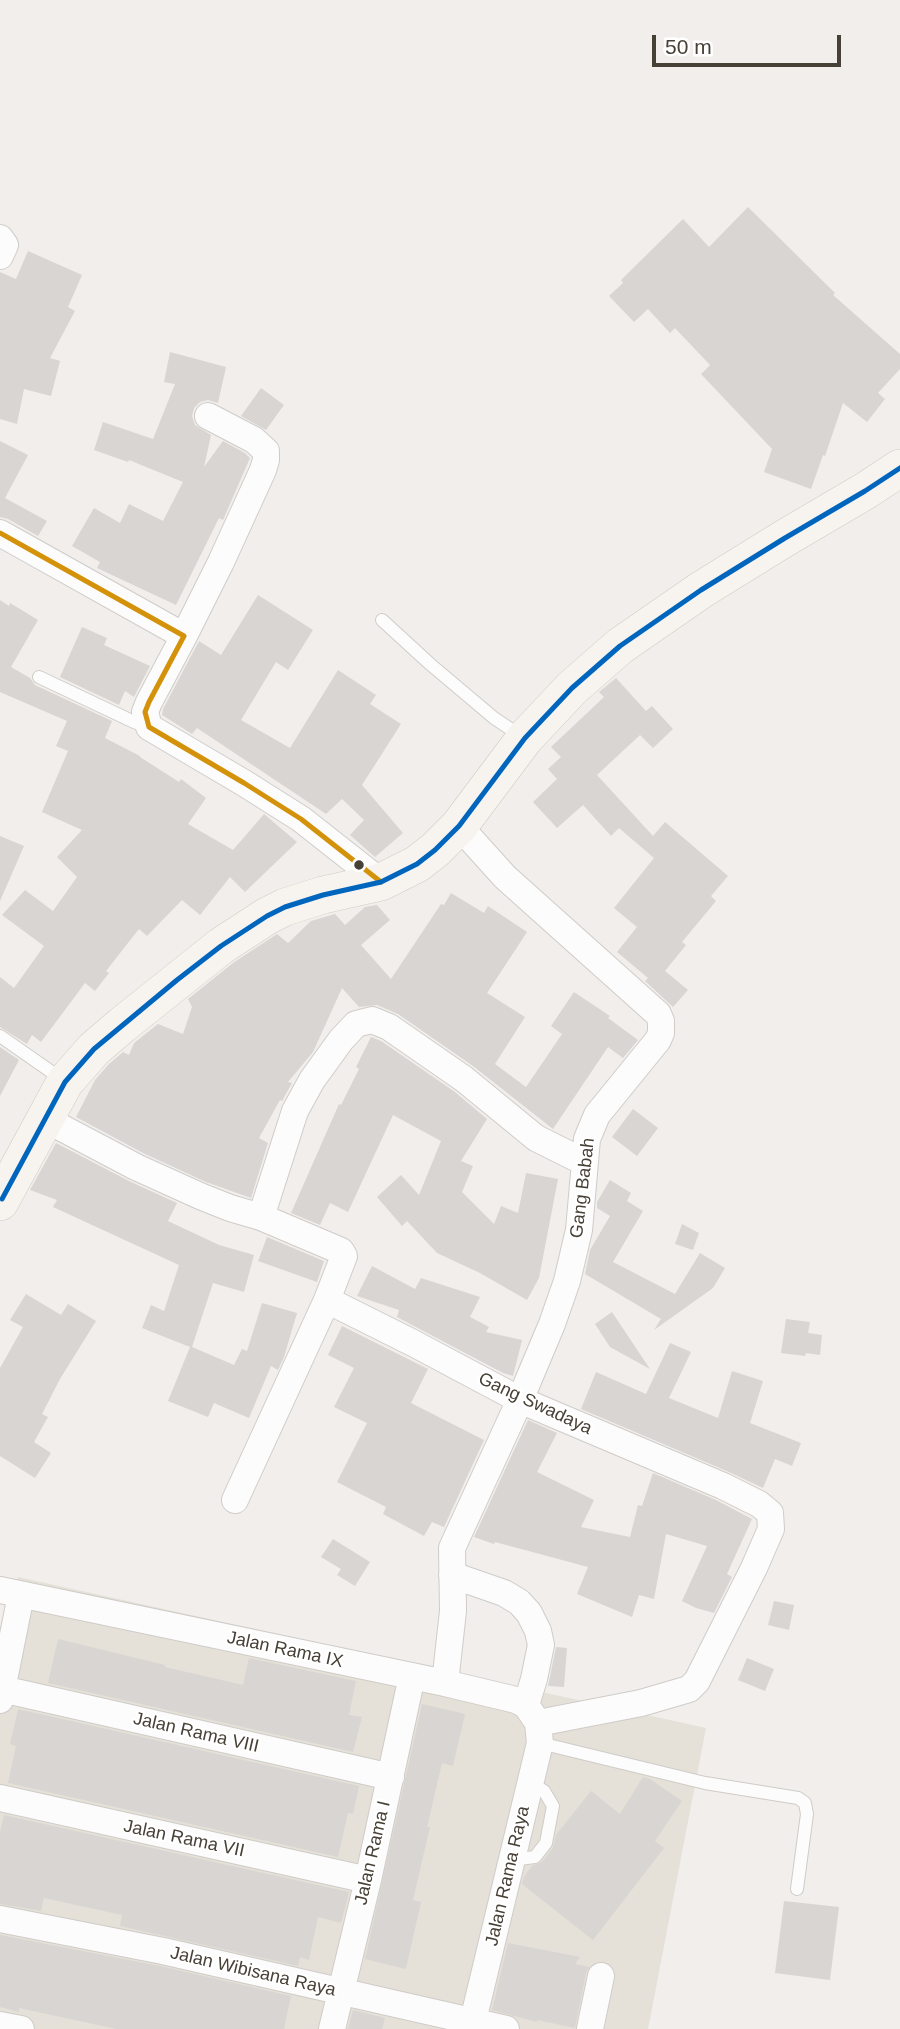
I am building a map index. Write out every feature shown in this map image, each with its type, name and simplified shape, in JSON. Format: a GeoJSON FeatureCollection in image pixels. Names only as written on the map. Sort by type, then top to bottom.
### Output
{"type":"FeatureCollection","features":[{"type":"Feature","properties":{"kind":"main road"},"geometry":{"type":"LineString","coordinates":[[0,1202],[65,1082],[94,1049],[131,1017],[221,946],[267,916],[285,907],[323,895],[381,882],[417,864],[459,826],[524,738],[572,688],[620,646],[701,590],[900,468]]}},
{"type":"Feature","properties":{"kind":"street"},"geometry":{"type":"LineString","coordinates":[[0,238],[5,245],[0,256]]}},
{"type":"Feature","properties":{"kind":"street"},"geometry":{"type":"LineString","coordinates":[[208,416],[254,440],[266,451],[266,460],[226,550],[149,702],[145,712],[149,727],[301,819],[381,882]]}},
{"type":"Feature","properties":{"kind":"street"},"geometry":{"type":"LineString","coordinates":[[0,533],[184,636]]}},
{"type":"Feature","properties":{"kind":"street","name":"Gang Babah"},"geometry":{"type":"LineString","coordinates":[[445,1683],[453,1611],[452,1548],[520,1400],[567,1281],[579,1230],[587,1139],[597,1115],[659,1040],[661,1033],[658,1014],[505,877],[459,826]]}},
{"type":"Feature","properties":{"kind":"street"},"geometry":{"type":"LineString","coordinates":[[261,1217],[295,1111],[312,1080],[356,1024],[372,1020],[389,1027],[456,1073],[537,1138],[584,1162]]}},
{"type":"Feature","properties":{"kind":"street"},"geometry":{"type":"LineString","coordinates":[[45,1119],[190,1192],[261,1217],[341,1251],[344,1256],[327,1300],[234,1500]]}},
{"type":"Feature","properties":{"kind":"street","name":"Gang Swadaya"},"geometry":{"type":"LineString","coordinates":[[327,1300],[520,1400],[723,1486],[759,1504],[769,1513],[771,1529],[754,1568],[697,1681],[689,1689],[641,1703],[535,1724]]}},
{"type":"Feature","properties":{"kind":"street","name":"Jalan Rama Raya"},"geometry":{"type":"LineString","coordinates":[[452,1575],[505,1593],[519,1602],[538,1631],[541,1645],[534,1679],[535,1724],[530,1782],[472,2025]]}},
{"type":"Feature","properties":{"kind":"street","name":"Jalan Rama IX"},"geometry":{"type":"LineString","coordinates":[[1,1694],[11,1592],[516,1700],[535,1724]]}},
{"type":"Feature","properties":{"kind":"street","name":"Jalan Rama I"},"geometry":{"type":"LineString","coordinates":[[332,2029],[368,1880],[412,1676]]}},
{"type":"Feature","properties":{"kind":"street","name":"Jalan Rama VIII"},"geometry":{"type":"LineString","coordinates":[[1,1694],[391,1777]]}},
{"type":"Feature","properties":{"kind":"street","name":"Jalan Rama VII"},"geometry":{"type":"LineString","coordinates":[[0,1798],[368,1880]]}},
{"type":"Feature","properties":{"kind":"street","name":"Jalan Wibisana Raya"},"geometry":{"type":"LineString","coordinates":[[0,1919],[163,1951],[472,2025],[506,2029]]}},
{"type":"Feature","properties":{"kind":"street"},"geometry":{"type":"LineString","coordinates":[[590,2029],[601,1976]]}},
{"type":"Feature","properties":{"kind":"street"},"geometry":{"type":"LineString","coordinates":[[0,2025],[21,2029]]}},
{"type":"Feature","properties":{"kind":"lane"},"geometry":{"type":"LineString","coordinates":[[382,620],[494,718],[524,738]]}},
{"type":"Feature","properties":{"kind":"lane"},"geometry":{"type":"LineString","coordinates":[[39,677],[149,727]]}},
{"type":"Feature","properties":{"kind":"lane"},"geometry":{"type":"LineString","coordinates":[[0,1036],[65,1082]]}},
{"type":"Feature","properties":{"kind":"lane"},"geometry":{"type":"LineString","coordinates":[[535,1724],[705,1783],[799,1798],[805,1803],[807,1814],[797,1889]]}},
{"type":"Feature","properties":{"kind":"shaded area"},"geometry":{"type":"Polygon","coordinates":[[[18,1577],[706,1728],[648,2029],[0,2029],[0,1656],[18,1577]]]}},
{"type":"Feature","properties":{"kind":"building"},"geometry":{"type":"Polygon","coordinates":[[[748,207],[835,293],[833,295],[900,354],[900,369],[878,393],[885,399],[867,422],[843,403],[811,489],[764,472],[772,449],[701,374],[710,365],[675,328],[670,333],[648,309],[634,322],[609,296],[623,283],[621,280],[683,219],[709,247],[748,207]]]}},
{"type":"Feature","properties":{"kind":"building"},"geometry":{"type":"Polygon","coordinates":[[[28,251],[82,275],[68,307],[75,311],[50,358],[60,361],[51,396],[24,389],[17,424],[0,419],[0,272],[16,279],[28,251]]]}},
{"type":"Feature","properties":{"kind":"building"},"geometry":{"type":"Polygon","coordinates":[[[170,352],[226,367],[218,403],[208,400],[200,402],[194,408],[192,416],[195,425],[211,435],[204,467],[223,441],[250,458],[223,520],[219,518],[176,605],[97,568],[100,562],[72,546],[94,508],[120,523],[129,504],[163,521],[183,482],[129,460],[128,462],[94,450],[103,422],[153,439],[175,384],[164,382],[170,352]]]}},
{"type":"Feature","properties":{"kind":"building"},"geometry":{"type":"Polygon","coordinates":[[[261,388],[284,405],[266,430],[241,416],[261,388]]]}},
{"type":"Feature","properties":{"kind":"building"},"geometry":{"type":"Polygon","coordinates":[[[0,441],[28,455],[5,498],[47,521],[38,536],[0,517],[0,441]]]}},
{"type":"Feature","properties":{"kind":"building"},"geometry":{"type":"Polygon","coordinates":[[[258,595],[313,630],[288,670],[276,662],[241,720],[290,748],[338,670],[376,695],[370,704],[401,724],[362,785],[403,833],[375,857],[350,835],[364,820],[342,799],[326,814],[197,728],[192,734],[162,715],[199,641],[221,655],[258,595]]]}},
{"type":"Feature","properties":{"kind":"building"},"geometry":{"type":"Polygon","coordinates":[[[0,600],[38,620],[11,667],[30,678],[35,685],[112,721],[105,738],[140,756],[179,782],[181,779],[206,798],[188,824],[233,850],[264,814],[297,842],[245,892],[230,877],[200,915],[182,900],[147,936],[139,929],[106,971],[109,973],[95,991],[85,983],[41,1042],[32,1035],[27,1044],[0,1027],[0,977],[14,988],[44,946],[2,915],[25,890],[53,911],[77,877],[57,857],[82,830],[42,812],[68,751],[56,746],[67,721],[0,692],[0,600]]]}},
{"type":"Feature","properties":{"kind":"building"},"geometry":{"type":"Polygon","coordinates":[[[82,627],[107,638],[104,645],[150,666],[134,697],[125,691],[119,705],[60,677],[82,627]]]}},
{"type":"Feature","properties":{"kind":"building"},"geometry":{"type":"Polygon","coordinates":[[[616,678],[646,711],[652,706],[673,729],[653,748],[640,735],[597,775],[653,836],[665,822],[728,876],[711,896],[716,901],[682,942],[686,945],[665,971],[688,990],[673,1007],[645,981],[648,978],[617,952],[637,927],[614,908],[654,858],[619,828],[611,836],[583,805],[557,828],[533,802],[557,779],[548,769],[561,757],[551,747],[604,697],[599,692],[616,678]]]}},
{"type":"Feature","properties":{"kind":"building"},"geometry":{"type":"Polygon","coordinates":[[[0,836],[24,846],[0,901],[0,836]]]}},
{"type":"Feature","properties":{"kind":"building"},"geometry":{"type":"Polygon","coordinates":[[[451,893],[484,913],[488,906],[527,932],[487,993],[525,1017],[495,1064],[526,1087],[562,1034],[551,1026],[574,992],[610,1016],[608,1018],[638,1040],[623,1058],[608,1047],[553,1129],[473,1066],[398,1014],[377,1005],[359,1007],[342,988],[313,1052],[288,1082],[292,1083],[259,1138],[268,1143],[251,1198],[206,1182],[143,1153],[76,1117],[95,1080],[109,1064],[123,1052],[129,1055],[134,1043],[158,1024],[183,1034],[192,1007],[188,999],[233,963],[277,934],[288,943],[311,921],[335,914],[345,925],[365,907],[377,905],[390,920],[361,945],[391,979],[451,893]]]}},
{"type":"Feature","properties":{"kind":"building"},"geometry":{"type":"Polygon","coordinates":[[[371,1037],[381,1041],[455,1092],[487,1119],[461,1161],[473,1166],[462,1192],[494,1224],[501,1206],[518,1213],[526,1173],[558,1179],[539,1278],[527,1300],[480,1273],[437,1253],[407,1221],[402,1226],[377,1197],[401,1175],[419,1195],[441,1141],[393,1115],[348,1212],[330,1203],[320,1225],[291,1213],[339,1104],[341,1105],[359,1069],[356,1067],[371,1037]]]}},
{"type":"Feature","properties":{"kind":"building"},"geometry":{"type":"Polygon","coordinates":[[[0,1047],[19,1060],[0,1096],[0,1047]]]}},
{"type":"Feature","properties":{"kind":"building"},"geometry":{"type":"Polygon","coordinates":[[[633,1109],[658,1128],[637,1156],[612,1137],[633,1109]]]}},
{"type":"Feature","properties":{"kind":"building"},"geometry":{"type":"Polygon","coordinates":[[[56,1143],[177,1203],[168,1221],[219,1245],[254,1255],[244,1292],[213,1283],[192,1347],[234,1365],[242,1349],[247,1351],[262,1303],[297,1313],[284,1357],[278,1370],[271,1366],[249,1418],[214,1403],[208,1417],[168,1401],[190,1347],[142,1328],[151,1305],[164,1311],[179,1265],[53,1207],[57,1200],[30,1190],[56,1143]]]}},
{"type":"Feature","properties":{"kind":"building"},"geometry":{"type":"Polygon","coordinates":[[[610,1180],[631,1193],[627,1201],[643,1211],[613,1262],[675,1294],[700,1253],[725,1268],[713,1288],[654,1330],[661,1319],[585,1274],[590,1250],[610,1216],[597,1208],[597,1202],[610,1180]]]}},
{"type":"Feature","properties":{"kind":"building"},"geometry":{"type":"Polygon","coordinates":[[[682,1224],[699,1233],[693,1250],[675,1244],[682,1224]]]}},
{"type":"Feature","properties":{"kind":"building"},"geometry":{"type":"Polygon","coordinates":[[[267,1237],[324,1261],[317,1282],[258,1261],[267,1237]]]}},
{"type":"Feature","properties":{"kind":"building"},"geometry":{"type":"Polygon","coordinates":[[[372,1266],[415,1289],[421,1278],[480,1297],[470,1317],[489,1327],[486,1332],[522,1340],[513,1376],[397,1317],[399,1310],[357,1296],[372,1266]]]}},
{"type":"Feature","properties":{"kind":"building"},"geometry":{"type":"Polygon","coordinates":[[[26,1294],[61,1315],[68,1304],[96,1321],[42,1414],[48,1417],[34,1442],[51,1453],[35,1478],[0,1456],[0,1368],[23,1327],[10,1320],[26,1294]]]}},
{"type":"Feature","properties":{"kind":"building"},"geometry":{"type":"Polygon","coordinates":[[[612,1312],[650,1369],[610,1347],[595,1324],[612,1312]]]}},
{"type":"Feature","properties":{"kind":"building"},"geometry":{"type":"Polygon","coordinates":[[[786,1319],[810,1322],[808,1333],[822,1335],[820,1355],[781,1353],[786,1319]]]}},
{"type":"Feature","properties":{"kind":"building"},"geometry":{"type":"Polygon","coordinates":[[[342,1326],[428,1369],[411,1403],[484,1440],[444,1527],[432,1522],[424,1536],[383,1514],[386,1507],[337,1482],[367,1423],[334,1407],[354,1368],[328,1355],[342,1326]]]}},
{"type":"Feature","properties":{"kind":"building"},"geometry":{"type":"Polygon","coordinates":[[[670,1343],[691,1352],[669,1398],[718,1418],[732,1371],[763,1381],[750,1423],[801,1443],[792,1466],[775,1459],[763,1488],[581,1409],[596,1372],[646,1394],[670,1343]]]}},
{"type":"Feature","properties":{"kind":"building"},"geometry":{"type":"Polygon","coordinates":[[[528,1420],[557,1433],[537,1472],[594,1500],[581,1527],[630,1537],[638,1505],[642,1506],[653,1473],[752,1519],[727,1574],[732,1577],[714,1613],[682,1601],[707,1546],[666,1534],[654,1599],[639,1595],[632,1617],[577,1594],[588,1567],[474,1537],[528,1420]]]}},
{"type":"Feature","properties":{"kind":"building"},"geometry":{"type":"Polygon","coordinates":[[[333,1539],[370,1562],[355,1586],[337,1575],[341,1569],[321,1557],[333,1539]]]}},
{"type":"Feature","properties":{"kind":"building"},"geometry":{"type":"Polygon","coordinates":[[[774,1601],[794,1605],[789,1630],[768,1625],[774,1601]]]}},
{"type":"Feature","properties":{"kind":"building"},"geometry":{"type":"Polygon","coordinates":[[[58,1639],[243,1685],[249,1658],[356,1681],[349,1715],[362,1717],[353,1752],[48,1683],[58,1639]]]}},
{"type":"Feature","properties":{"kind":"building"},"geometry":{"type":"Polygon","coordinates":[[[556,1647],[567,1648],[564,1687],[548,1686],[556,1647]]]}},
{"type":"Feature","properties":{"kind":"building"},"geometry":{"type":"Polygon","coordinates":[[[747,1658],[774,1669],[765,1691],[738,1680],[747,1658]]]}},
{"type":"Feature","properties":{"kind":"building"},"geometry":{"type":"Polygon","coordinates":[[[422,1704],[465,1714],[453,1766],[442,1763],[427,1827],[430,1827],[413,1900],[421,1902],[406,1969],[365,1959],[422,1704]]]}},
{"type":"Feature","properties":{"kind":"building"},"geometry":{"type":"Polygon","coordinates":[[[18,1709],[359,1786],[353,1814],[348,1813],[338,1857],[8,1783],[16,1746],[10,1744],[18,1709]]]}},
{"type":"Feature","properties":{"kind":"building"},"geometry":{"type":"Polygon","coordinates":[[[643,1777],[682,1801],[655,1841],[664,1848],[593,1940],[522,1884],[524,1877],[532,1866],[542,1862],[553,1848],[556,1835],[591,1791],[620,1814],[643,1777]]]}},
{"type":"Feature","properties":{"kind":"building"},"geometry":{"type":"Polygon","coordinates":[[[4,1815],[349,1892],[341,1923],[318,1917],[309,1960],[300,1957],[298,1966],[120,1926],[122,1915],[44,1898],[41,1911],[0,1904],[0,1832],[4,1815]]]}},
{"type":"Feature","properties":{"kind":"building"},"geometry":{"type":"Polygon","coordinates":[[[784,1901],[839,1907],[830,1980],[775,1973],[784,1901]]]}},
{"type":"Feature","properties":{"kind":"building"},"geometry":{"type":"Polygon","coordinates":[[[0,1935],[160,1966],[291,1996],[284,2029],[116,2029],[19,2008],[19,2012],[0,2007],[0,1935]]]}},
{"type":"Feature","properties":{"kind":"building"},"geometry":{"type":"Polygon","coordinates":[[[508,1943],[580,1957],[575,1964],[589,1967],[575,2028],[537,2022],[492,2010],[508,1943]]]}},
{"type":"Feature","properties":{"kind":"building"},"geometry":{"type":"Polygon","coordinates":[[[353,2010],[385,2018],[382,2029],[348,2029],[353,2010]]]}},
{"type":"Feature","properties":{"kind":"transit line"},"geometry":{"type":"LineString","coordinates":[[2,1199],[65,1082],[94,1049],[177,980],[221,946],[285,907],[381,882],[417,864],[459,826],[525,738],[572,688],[620,646],[701,590],[900,468]]}},
{"type":"Feature","properties":{"kind":"transit line"},"geometry":{"type":"LineString","coordinates":[[0,533],[184,636],[145,712],[149,727],[301,819],[381,882]]}}]}
